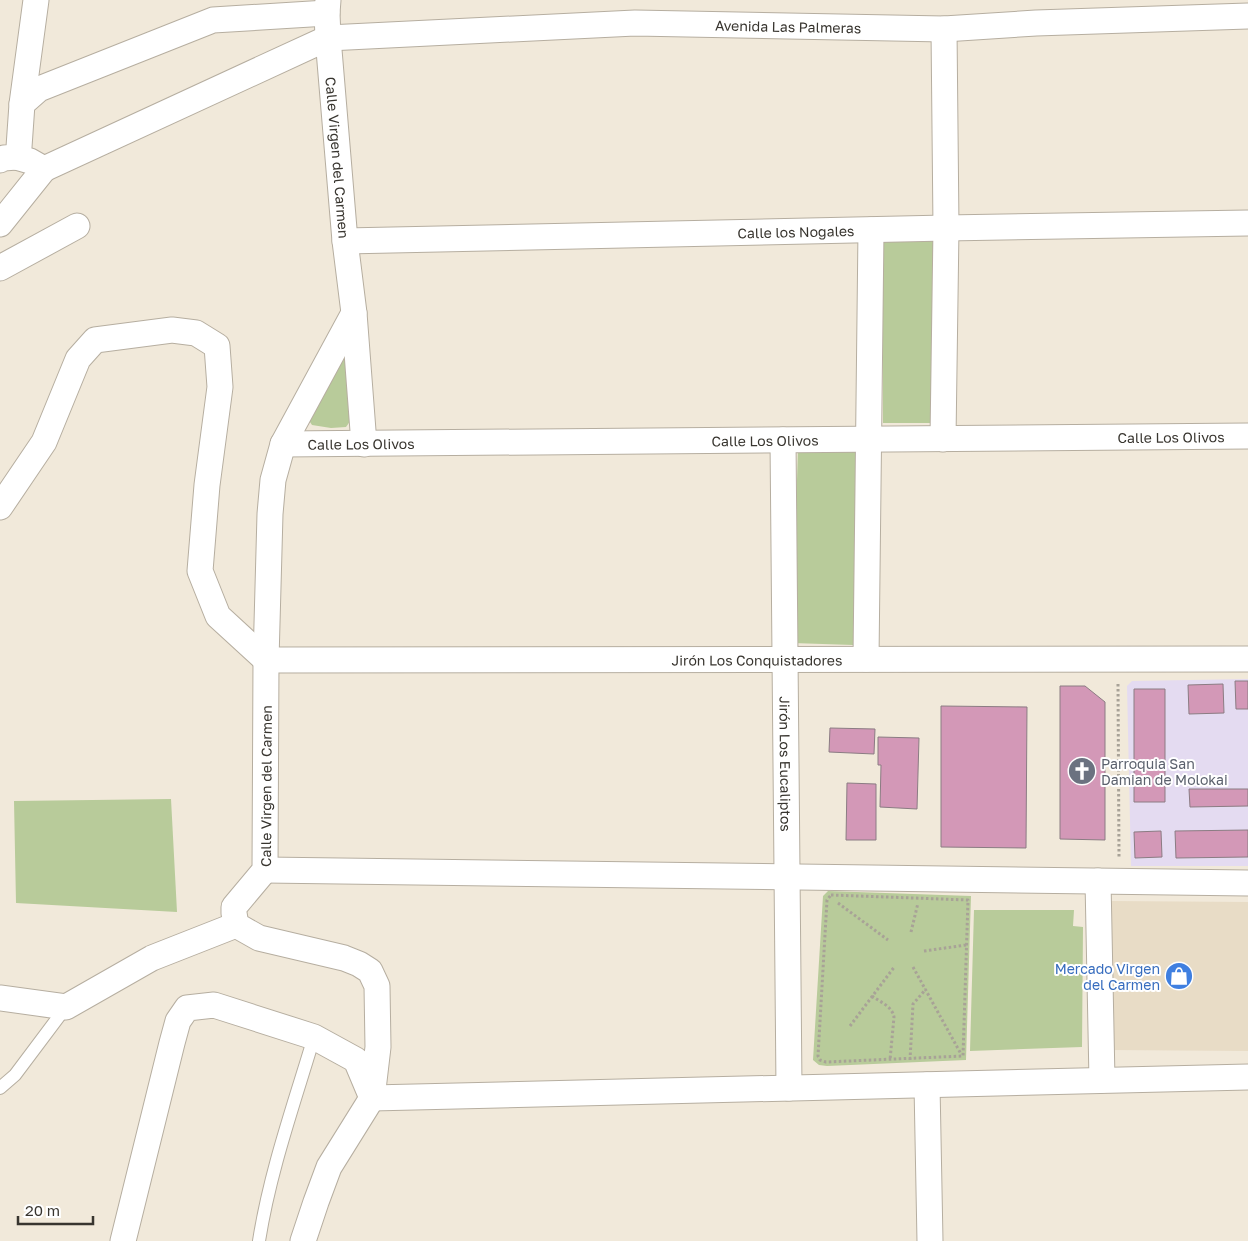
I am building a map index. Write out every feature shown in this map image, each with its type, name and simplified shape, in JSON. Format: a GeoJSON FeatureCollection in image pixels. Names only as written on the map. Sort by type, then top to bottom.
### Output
{"type":"FeatureCollection","features":[{"type":"Feature","properties":{"kind":"street"},"geometry":{"type":"LineString","coordinates":[[8,159],[19,147],[22,104],[36,0]]}},
{"type":"Feature","properties":{"kind":"street"},"geometry":{"type":"LineString","coordinates":[[22,104],[39,90],[216,10],[327,7]]}},
{"type":"Feature","properties":{"kind":"street","name":"Calle Virgen del Carmen"},"geometry":{"type":"LineString","coordinates":[[327,7],[345,241],[354,313],[364,444]]}},
{"type":"Feature","properties":{"kind":"street","name":"Avenida Las Palmeras"},"geometry":{"type":"LineString","coordinates":[[328,38],[635,23],[944,29],[1036,23],[1248,16]]}},
{"type":"Feature","properties":{"kind":"street"},"geometry":{"type":"LineString","coordinates":[[943,439],[946,228],[944,29]]}},
{"type":"Feature","properties":{"kind":"street"},"geometry":{"type":"LineString","coordinates":[[0,224],[44,169],[328,38]]}},
{"type":"Feature","properties":{"kind":"street"},"geometry":{"type":"LineString","coordinates":[[8,159],[30,161],[44,169]]}},
{"type":"Feature","properties":{"kind":"street","name":"Calle los Nogales"},"geometry":{"type":"LineString","coordinates":[[345,241],[1248,223]]}},
{"type":"Feature","properties":{"kind":"street"},"geometry":{"type":"LineString","coordinates":[[0,268],[77,226]]}},
{"type":"Feature","properties":{"kind":"street"},"geometry":{"type":"LineString","coordinates":[[866,659],[871,230]]}},
{"type":"Feature","properties":{"kind":"street","name":"Calle Virgen del Carmen"},"geometry":{"type":"LineString","coordinates":[[236,925],[234,908],[264,870],[266,660],[270,514],[273,480],[283,444],[354,313]]}},
{"type":"Feature","properties":{"kind":"street"},"geometry":{"type":"LineString","coordinates":[[0,507],[44,442],[78,359],[95,340],[172,330],[196,333],[217,346],[220,387],[207,485],[200,571],[218,616],[266,660]]}},
{"type":"Feature","properties":{"kind":"street","name":"Calle Los Olivos"},"geometry":{"type":"LineString","coordinates":[[283,444],[1248,436]]}},
{"type":"Feature","properties":{"kind":"street","name":"Jirón Los Eucaliptos"},"geometry":{"type":"LineString","coordinates":[[783,440],[790,1088]]}},
{"type":"Feature","properties":{"kind":"street","name":"Jirón Los Conquistadores"},"geometry":{"type":"LineString","coordinates":[[266,660],[1248,659]]}},
{"type":"Feature","properties":{"kind":"street"},"geometry":{"type":"LineString","coordinates":[[264,870],[1248,883]]}},
{"type":"Feature","properties":{"kind":"street"},"geometry":{"type":"LineString","coordinates":[[1102,1080],[1108,881]]}},
{"type":"Feature","properties":{"kind":"street"},"geometry":{"type":"LineString","coordinates":[[0,998],[66,1007],[152,958],[236,925],[259,938],[344,958],[370,971],[377,986],[378,1048],[372,1098],[329,1168],[303,1241]]}},
{"type":"Feature","properties":{"kind":"street"},"geometry":{"type":"LineString","coordinates":[[123,1241],[178,1021],[187,1008],[214,1005],[314,1037],[356,1060],[372,1098]]}},
{"type":"Feature","properties":{"kind":"street"},"geometry":{"type":"LineString","coordinates":[[372,1098],[1248,1077]]}},
{"type":"Feature","properties":{"kind":"street"},"geometry":{"type":"LineString","coordinates":[[908,1085],[930,1241]]}},
{"type":"Feature","properties":{"kind":"lane"},"geometry":{"type":"LineString","coordinates":[[0,1088],[15,1075],[66,1007]]}},
{"type":"Feature","properties":{"kind":"lane"},"geometry":{"type":"LineString","coordinates":[[260,1241],[262,1221],[275,1167],[314,1037]]}},
{"type":"Feature","properties":{"kind":"path"},"geometry":{"type":"LineString","coordinates":[[1108,881],[1117,659]]}},
{"type":"Feature","properties":{"kind":"path"},"geometry":{"type":"LineString","coordinates":[[962,1056],[826,1062],[820,1060],[818,1056],[827,900],[832,895],[968,900],[962,1084]]}},
{"type":"Feature","properties":{"kind":"path"},"geometry":{"type":"LineString","coordinates":[[837,902],[888,940]]}},
{"type":"Feature","properties":{"kind":"path"},"geometry":{"type":"LineString","coordinates":[[924,951],[966,945]]}},
{"type":"Feature","properties":{"kind":"path"},"geometry":{"type":"LineString","coordinates":[[850,1026],[895,966]]}},
{"type":"Feature","properties":{"kind":"path"},"geometry":{"type":"LineString","coordinates":[[913,967],[962,1056]]}},
{"type":"Feature","properties":{"kind":"path"},"geometry":{"type":"LineString","coordinates":[[908,1085],[913,1004],[926,990]]}},
{"type":"Feature","properties":{"kind":"path"},"geometry":{"type":"LineString","coordinates":[[872,996],[888,1006],[893,1012],[890,1059],[908,1085]]}},
{"type":"Feature","properties":{"kind":"shaded area"},"geometry":{"type":"Polygon","coordinates":[[[1248,679],[1248,866],[1131,866],[1127,686],[1132,681],[1248,679]]]}},
{"type":"Feature","properties":{"kind":"shaded area","name":"Mercado Virgen del Carmen"},"geometry":{"type":"Polygon","coordinates":[[[1110,901],[1248,902],[1248,1051],[1110,1050],[1110,901]]]}},
{"type":"Feature","properties":{"kind":"green space"},"geometry":{"type":"Polygon","coordinates":[[[883,240],[934,241],[934,423],[883,423],[883,240]]]}},
{"type":"Feature","properties":{"kind":"green space"},"geometry":{"type":"Polygon","coordinates":[[[345,354],[353,402],[350,420],[346,427],[331,428],[312,425],[310,416],[345,354]]]}},
{"type":"Feature","properties":{"kind":"green space"},"geometry":{"type":"Polygon","coordinates":[[[798,448],[858,451],[853,645],[792,643],[798,448]]]}},
{"type":"Feature","properties":{"kind":"green space"},"geometry":{"type":"Polygon","coordinates":[[[171,799],[177,912],[16,903],[14,801],[171,799]]]}},
{"type":"Feature","properties":{"kind":"green space"},"geometry":{"type":"Polygon","coordinates":[[[828,891],[971,896],[966,1060],[827,1066],[819,1065],[813,1060],[823,896],[828,891]]]}},
{"type":"Feature","properties":{"kind":"green space"},"geometry":{"type":"Polygon","coordinates":[[[974,910],[1074,910],[1073,926],[1083,927],[1082,1047],[970,1051],[974,910]]]}},
{"type":"Feature","properties":{"kind":"building"},"geometry":{"type":"Polygon","coordinates":[[[1235,681],[1248,681],[1248,709],[1236,709],[1235,681]]]}},
{"type":"Feature","properties":{"kind":"building"},"geometry":{"type":"Polygon","coordinates":[[[1223,684],[1224,713],[1189,714],[1188,685],[1223,684]]]}},
{"type":"Feature","properties":{"kind":"building","name":"Parroquia San Damian de Molokai"},"geometry":{"type":"Polygon","coordinates":[[[1060,686],[1085,686],[1105,702],[1105,840],[1060,839],[1060,686]]]}},
{"type":"Feature","properties":{"kind":"building"},"geometry":{"type":"Polygon","coordinates":[[[1134,689],[1165,689],[1165,802],[1134,802],[1134,689]]]}},
{"type":"Feature","properties":{"kind":"building"},"geometry":{"type":"Polygon","coordinates":[[[941,706],[1027,707],[1026,848],[941,847],[941,706]]]}},
{"type":"Feature","properties":{"kind":"building"},"geometry":{"type":"Polygon","coordinates":[[[830,728],[875,729],[874,754],[829,752],[830,728]]]}},
{"type":"Feature","properties":{"kind":"building"},"geometry":{"type":"Polygon","coordinates":[[[878,737],[919,738],[917,809],[880,807],[881,765],[878,765],[878,737]]]}},
{"type":"Feature","properties":{"kind":"building"},"geometry":{"type":"Polygon","coordinates":[[[847,783],[876,784],[876,840],[846,840],[847,783]]]}},
{"type":"Feature","properties":{"kind":"building"},"geometry":{"type":"Polygon","coordinates":[[[1189,789],[1248,789],[1248,806],[1190,807],[1189,789]]]}},
{"type":"Feature","properties":{"kind":"building"},"geometry":{"type":"Polygon","coordinates":[[[1248,830],[1248,857],[1176,858],[1175,831],[1248,830]]]}},
{"type":"Feature","properties":{"kind":"building"},"geometry":{"type":"Polygon","coordinates":[[[1161,831],[1162,857],[1135,858],[1134,832],[1161,831]]]}},
{"type":"Feature","properties":{"kind":"place","name":"Parroquia San Damian de Molokai"},"geometry":{"type":"Point","coordinates":[1082,771]}},
{"type":"Feature","properties":{"kind":"place","name":"Mercado Virgen del Carmen"},"geometry":{"type":"Point","coordinates":[1179,976]}}]}
